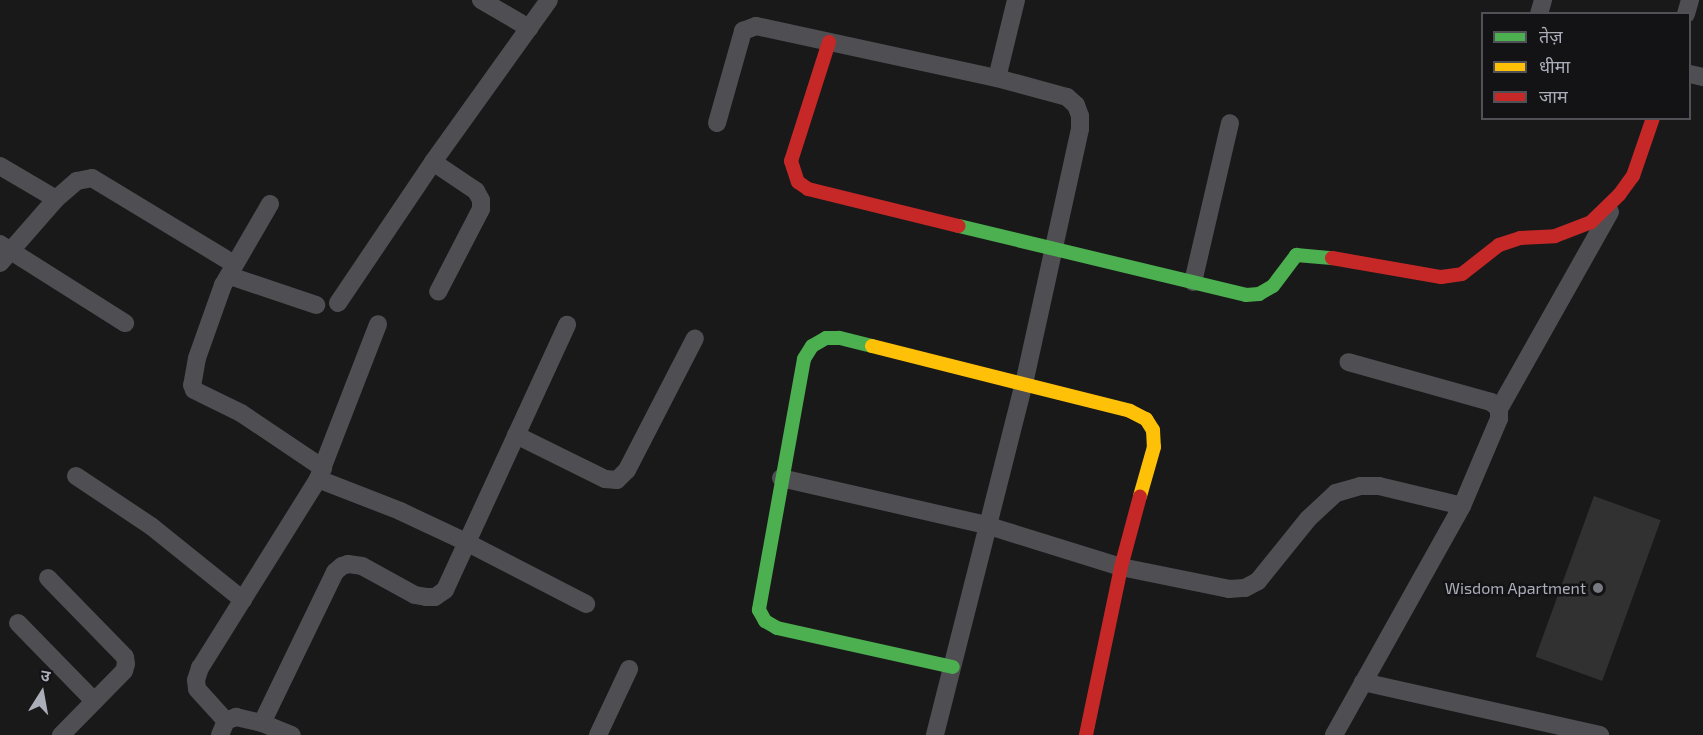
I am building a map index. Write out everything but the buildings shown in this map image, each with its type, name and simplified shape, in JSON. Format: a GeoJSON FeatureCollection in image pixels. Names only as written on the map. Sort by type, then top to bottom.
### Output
{"type":"FeatureCollection","features":[{"type":"Feature","properties":{"kind":"street"},"geometry":{"type":"LineString","coordinates":[[481,0],[529,28]]}},
{"type":"Feature","properties":{"kind":"street"},"geometry":{"type":"LineString","coordinates":[[338,303],[433,162],[549,0]]}},
{"type":"Feature","properties":{"kind":"street"},"geometry":{"type":"LineString","coordinates":[[997,78],[1016,0]]}},
{"type":"Feature","properties":{"kind":"street"},"geometry":{"type":"LineString","coordinates":[[717,123],[744,32],[748,27],[756,26],[997,78],[1067,97],[1076,105],[1080,116],[1080,129],[1024,383],[986,525],[935,735]]}},
{"type":"Feature","properties":{"kind":"street"},"geometry":{"type":"LineString","coordinates":[[829,42],[791,162],[798,182],[808,189],[1246,295],[1260,294],[1273,286],[1296,255],[1308,255],[1441,278],[1462,274],[1499,245],[1520,238],[1555,236],[1591,222],[1619,195],[1634,176],[1652,120]]}},
{"type":"Feature","properties":{"kind":"street"},"geometry":{"type":"LineString","coordinates":[[1192,282],[1230,123]]}},
{"type":"Feature","properties":{"kind":"street"},"geometry":{"type":"LineString","coordinates":[[433,162],[476,191],[481,200],[481,209],[438,292]]}},
{"type":"Feature","properties":{"kind":"street"},"geometry":{"type":"LineString","coordinates":[[0,166],[56,200]]}},
{"type":"Feature","properties":{"kind":"street"},"geometry":{"type":"LineString","coordinates":[[125,323],[4,253],[77,181],[92,178],[234,264]]}},
{"type":"Feature","properties":{"kind":"street"},"geometry":{"type":"LineString","coordinates":[[1334,735],[1462,506],[1499,419],[1499,409],[1619,195]]}},
{"type":"Feature","properties":{"kind":"street"},"geometry":{"type":"LineString","coordinates":[[270,204],[223,285],[192,376],[194,390],[241,413],[321,474],[468,543],[586,604]]}},
{"type":"Feature","properties":{"kind":"street"},"geometry":{"type":"LineString","coordinates":[[234,264],[231,276],[316,305]]}},
{"type":"Feature","properties":{"kind":"street"},"geometry":{"type":"LineString","coordinates":[[292,735],[262,723],[236,717],[223,728],[197,689],[196,680],[200,668],[321,474],[378,324]]}},
{"type":"Feature","properties":{"kind":"street"},"geometry":{"type":"LineString","coordinates":[[262,723],[335,572],[342,566],[356,564],[415,595],[435,597],[445,590],[567,324]]}},
{"type":"Feature","properties":{"kind":"street"},"geometry":{"type":"LineString","coordinates":[[516,435],[605,479],[617,480],[627,470],[695,338]]}},
{"type":"Feature","properties":{"kind":"street"},"geometry":{"type":"LineString","coordinates":[[953,667],[777,628],[765,621],[759,610],[759,599],[804,358],[812,346],[826,338],[839,338],[1024,383],[1130,411],[1146,419],[1153,430],[1154,447],[1121,567],[1086,735]]}},
{"type":"Feature","properties":{"kind":"street"},"geometry":{"type":"LineString","coordinates":[[1348,362],[1491,402],[1499,409]]}},
{"type":"Feature","properties":{"kind":"street"},"geometry":{"type":"LineString","coordinates":[[76,476],[151,526],[243,600]]}},
{"type":"Feature","properties":{"kind":"street"},"geometry":{"type":"LineString","coordinates":[[782,478],[986,525],[1121,567],[1229,588],[1245,588],[1258,581],[1308,519],[1336,493],[1360,486],[1379,486],[1462,506]]}},
{"type":"Feature","properties":{"kind":"street"},"geometry":{"type":"LineString","coordinates":[[48,578],[125,657],[124,671],[61,735]]}},
{"type":"Feature","properties":{"kind":"street"},"geometry":{"type":"LineString","coordinates":[[18,622],[94,701]]}},
{"type":"Feature","properties":{"kind":"street"},"geometry":{"type":"LineString","coordinates":[[598,735],[629,669]]}},
{"type":"Feature","properties":{"kind":"street"},"geometry":{"type":"LineString","coordinates":[[1363,682],[1600,735]]}},
{"type":"Feature","properties":{"kind":"traffic: fast"},"geometry":{"type":"LineString","coordinates":[[959,226],[1246,295],[1259,294],[1273,286],[1296,255],[1332,258]]}},
{"type":"Feature","properties":{"kind":"traffic: fast"},"geometry":{"type":"LineString","coordinates":[[872,346],[839,338],[826,338],[812,346],[804,359],[759,610],[765,621],[777,628],[953,667]]}},
{"type":"Feature","properties":{"kind":"traffic: slow"},"geometry":{"type":"LineString","coordinates":[[872,346],[1130,411],[1146,419],[1153,430],[1154,447],[1140,496]]}},
{"type":"Feature","properties":{"kind":"traffic: jam"},"geometry":{"type":"LineString","coordinates":[[829,42],[791,161],[798,182],[808,189],[959,226]]}},
{"type":"Feature","properties":{"kind":"traffic: jam"},"geometry":{"type":"LineString","coordinates":[[1332,258],[1441,277],[1462,274],[1499,245],[1520,238],[1555,236],[1591,222],[1619,195],[1633,176],[1652,120]]}},
{"type":"Feature","properties":{"kind":"traffic: jam"},"geometry":{"type":"LineString","coordinates":[[1086,735],[1121,567],[1140,496]]}},
{"type":"Feature","properties":{"kind":"place","name":"Wisdom Apartment"},"geometry":{"type":"Point","coordinates":[1598,588]}}]}
